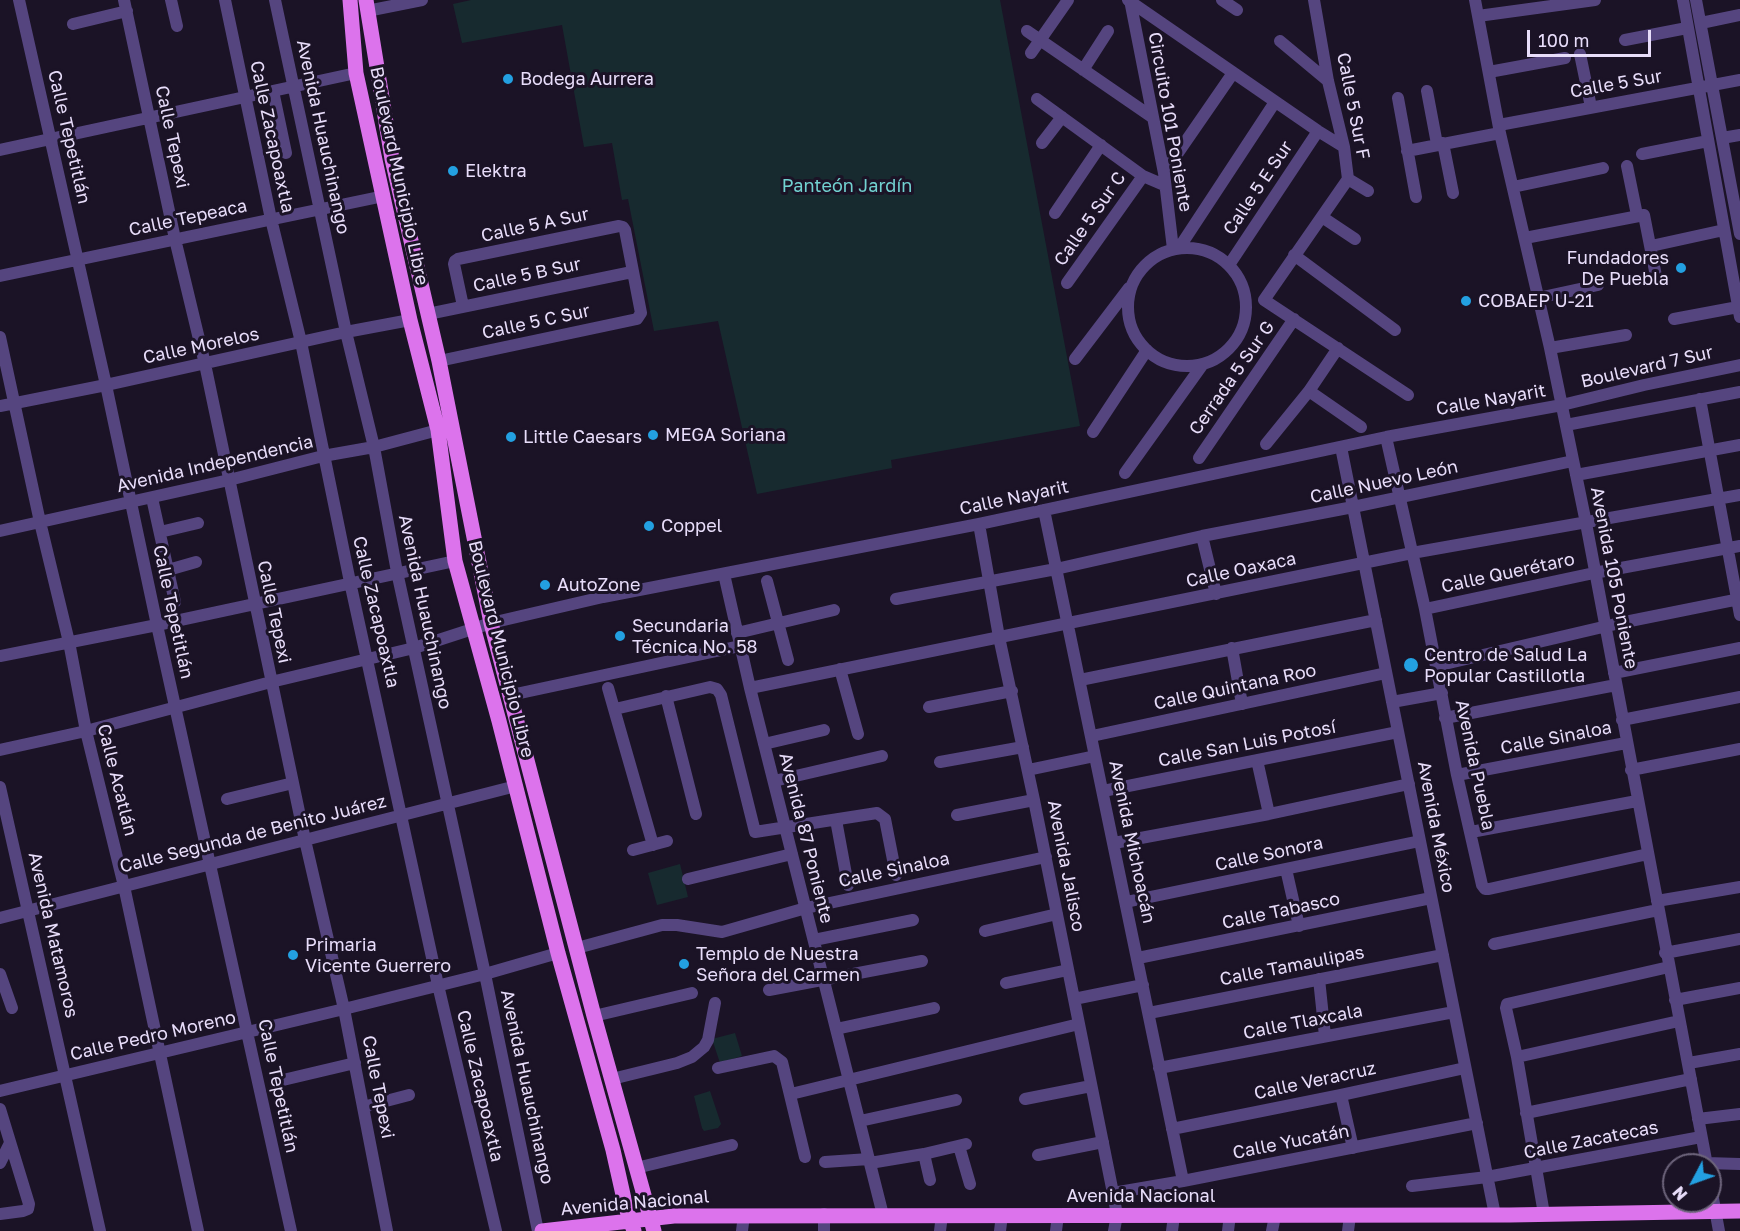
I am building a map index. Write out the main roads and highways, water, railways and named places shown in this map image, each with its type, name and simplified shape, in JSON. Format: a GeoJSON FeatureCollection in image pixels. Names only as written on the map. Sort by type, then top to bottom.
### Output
{"type":"FeatureCollection","features":[{"type":"Feature","properties":{"kind":"main road","name":"Boulevard Municipio Libre"},"geometry":{"type":"LineString","coordinates":[[350,0],[356,73],[410,320],[438,430],[455,561],[632,1226]]}},
{"type":"Feature","properties":{"kind":"main road","name":"Boulevard Municipio Libre"},"geometry":{"type":"LineString","coordinates":[[367,5],[392,159],[439,361],[491,623],[594,1016],[652,1225]]}},
{"type":"Feature","properties":{"kind":"main road","name":"Avenida Nacional"},"geometry":{"type":"LineString","coordinates":[[540,1231],[652,1225],[674,1216],[1174,1215],[1229,1223],[1349,1223],[1495,1215],[1740,1211]]}},
{"type":"Feature","properties":{"kind":"place","name":"Bodega Aurrera"},"geometry":{"type":"Point","coordinates":[508,79]}},
{"type":"Feature","properties":{"kind":"place","name":"Elektra"},"geometry":{"type":"Point","coordinates":[453,171]}},
{"type":"Feature","properties":{"kind":"place","name":"Fundadores De Puebla"},"geometry":{"type":"Point","coordinates":[1681,268]}},
{"type":"Feature","properties":{"kind":"place","name":"COBAEP U-21"},"geometry":{"type":"Point","coordinates":[1466,301]}},
{"type":"Feature","properties":{"kind":"place","name":"MEGA Soriana"},"geometry":{"type":"Point","coordinates":[653,435]}},
{"type":"Feature","properties":{"kind":"place","name":"Little Caesars"},"geometry":{"type":"Point","coordinates":[511,437]}},
{"type":"Feature","properties":{"kind":"place","name":"Coppel"},"geometry":{"type":"Point","coordinates":[649,526]}},
{"type":"Feature","properties":{"kind":"place","name":"AutoZone"},"geometry":{"type":"Point","coordinates":[545,585]}},
{"type":"Feature","properties":{"kind":"place","name":"Secundaria Técnica No. 58"},"geometry":{"type":"Point","coordinates":[620,636]}},
{"type":"Feature","properties":{"kind":"place","name":"Centro de Salud La Popular Castillotla"},"geometry":{"type":"Point","coordinates":[1411,665]}},
{"type":"Feature","properties":{"kind":"place","name":"Primaria Vicente Guerrero"},"geometry":{"type":"Point","coordinates":[293,955]}},
{"type":"Feature","properties":{"kind":"place","name":"Templo de Nuestra Señora del Carmen"},"geometry":{"type":"Point","coordinates":[684,964]}},
{"type":"Feature","properties":{"kind":"park label","name":"Panteón Jardín"},"geometry":{"type":"Point","coordinates":[847,186]}}]}
